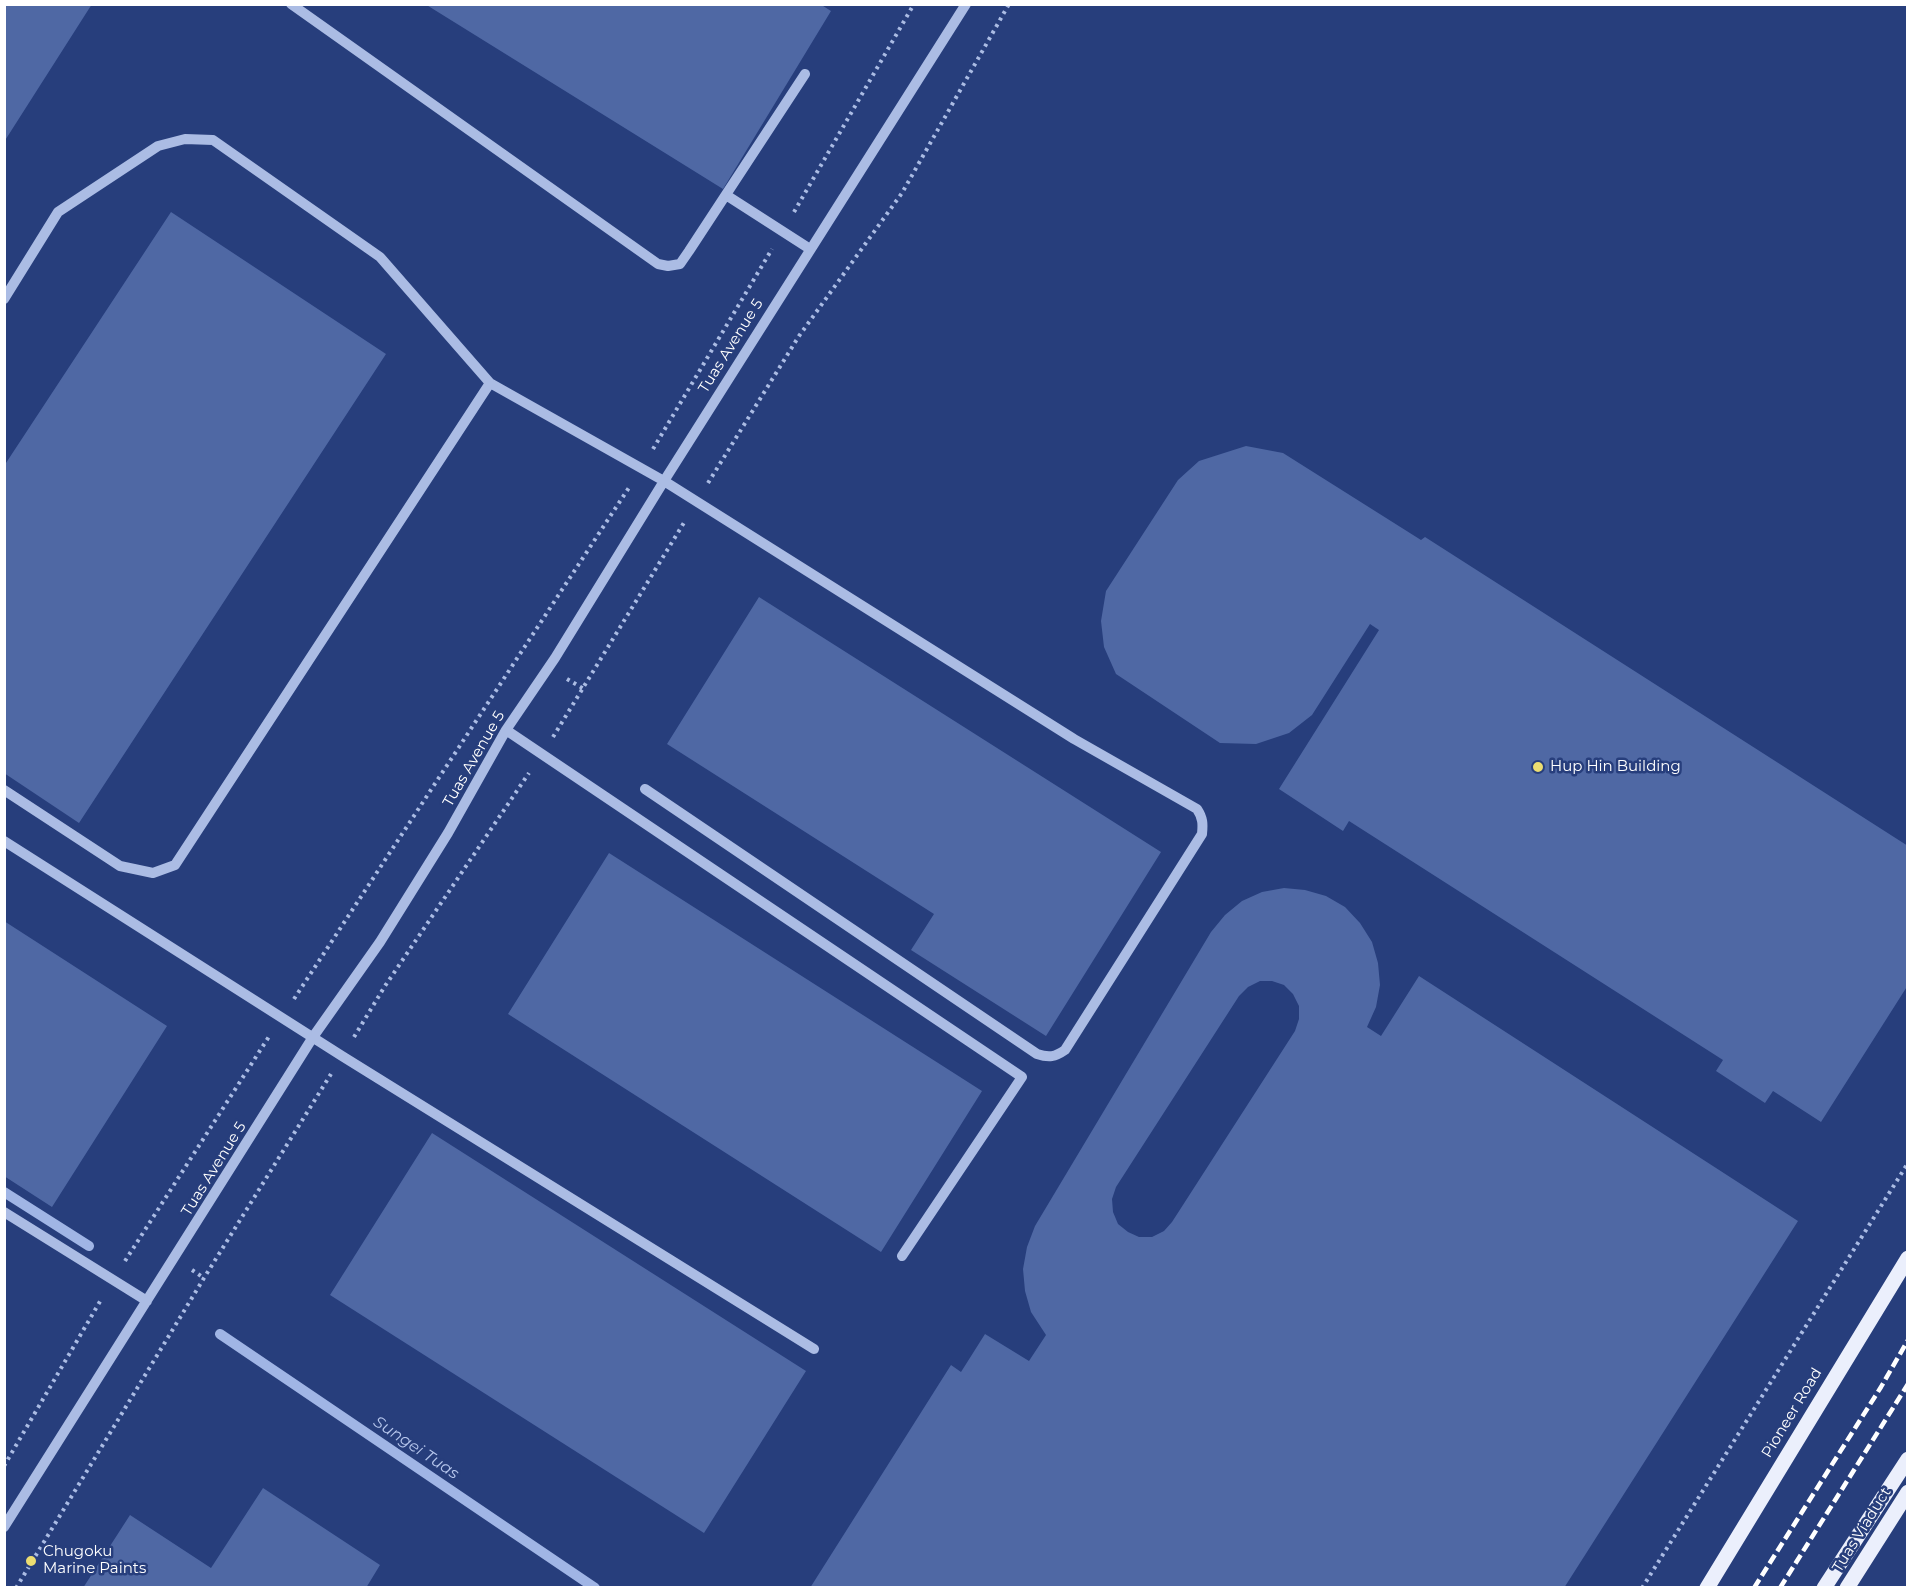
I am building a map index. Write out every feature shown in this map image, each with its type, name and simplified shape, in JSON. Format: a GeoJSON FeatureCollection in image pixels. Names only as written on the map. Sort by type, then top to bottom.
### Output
{"type":"FeatureCollection","features":[{"type":"Feature","properties":{"kind":"main road","name":"Pioneer Road"},"geometry":{"type":"LineString","coordinates":[[1707,1587],[1908,1258]]}},
{"type":"Feature","properties":{"kind":"main road"},"geometry":{"type":"LineString","coordinates":[[1824,1587],[1908,1459]]}},
{"type":"Feature","properties":{"kind":"main road","name":"Tuas Viaduct"},"geometry":{"type":"LineString","coordinates":[[1847,1587],[1908,1492]]}},
{"type":"Feature","properties":{"kind":"street"},"geometry":{"type":"LineString","coordinates":[[291,4],[658,264],[668,266],[680,264],[805,74]]}},
{"type":"Feature","properties":{"kind":"street","name":"Tuas Avenue 5"},"geometry":{"type":"LineString","coordinates":[[4,1527],[313,1037],[380,942],[448,834],[506,729],[555,658],[664,481],[966,4]]}},
{"type":"Feature","properties":{"kind":"street"},"geometry":{"type":"LineString","coordinates":[[4,299],[58,212],[158,146],[185,139],[213,140],[380,257],[489,383],[664,481],[1074,739],[1197,809],[1202,817],[1202,834],[1065,1050],[1056,1056],[1048,1057],[1037,1054],[645,789]]}},
{"type":"Feature","properties":{"kind":"street"},"geometry":{"type":"LineString","coordinates":[[726,195],[810,249]]}},
{"type":"Feature","properties":{"kind":"street"},"geometry":{"type":"LineString","coordinates":[[4,790],[120,866],[153,873],[175,865],[489,383]]}},
{"type":"Feature","properties":{"kind":"street"},"geometry":{"type":"LineString","coordinates":[[506,729],[1022,1077],[902,1256]]}},
{"type":"Feature","properties":{"kind":"street"},"geometry":{"type":"LineString","coordinates":[[4,841],[342,1056],[814,1349]]}},
{"type":"Feature","properties":{"kind":"street"},"geometry":{"type":"LineString","coordinates":[[4,1212],[147,1301]]}},
{"type":"Feature","properties":{"kind":"path"},"geometry":{"type":"LineString","coordinates":[[4,1466],[113,1280],[641,468],[783,231],[914,4]]}},
{"type":"Feature","properties":{"kind":"path"},"geometry":{"type":"LineString","coordinates":[[16,1587],[385,986],[543,754],[799,336],[902,193],[1009,4]]}},
{"type":"Feature","properties":{"kind":"path"},"geometry":{"type":"LineString","coordinates":[[1642,1587],[1908,1163]]}},
{"type":"Feature","properties":{"kind":"building"},"geometry":{"type":"Polygon","coordinates":[[[4,4],[92,4],[4,142],[4,4]]]}},
{"type":"Feature","properties":{"kind":"building"},"geometry":{"type":"Polygon","coordinates":[[[425,4],[820,4],[831,11],[723,189],[425,4]]]}},
{"type":"Feature","properties":{"kind":"building"},"geometry":{"type":"Polygon","coordinates":[[[171,212],[386,354],[79,823],[4,773],[4,466],[171,212]]]}},
{"type":"Feature","properties":{"kind":"building","name":"Hup Hin Building"},"geometry":{"type":"Polygon","coordinates":[[[1246,446],[1283,453],[1421,540],[1425,537],[1908,846],[1908,985],[1821,1122],[1773,1091],[1765,1103],[1716,1071],[1723,1060],[1349,821],[1343,831],[1279,789],[1379,630],[1370,624],[1312,715],[1289,733],[1256,744],[1220,743],[1116,674],[1104,647],[1101,621],[1106,591],[1178,480],[1199,461],[1246,446]]]}},
{"type":"Feature","properties":{"kind":"building"},"geometry":{"type":"Polygon","coordinates":[[[759,597],[1161,852],[1046,1036],[911,950],[934,914],[667,744],[759,597]]]}},
{"type":"Feature","properties":{"kind":"building"},"geometry":{"type":"Polygon","coordinates":[[[609,853],[982,1091],[881,1252],[508,1014],[609,853]]]}},
{"type":"Feature","properties":{"kind":"building"},"geometry":{"type":"Polygon","coordinates":[[[1284,888],[1305,890],[1326,896],[1345,907],[1360,923],[1372,942],[1378,963],[1380,985],[1376,1007],[1367,1027],[1381,1036],[1419,976],[1798,1221],[1564,1588],[810,1588],[951,1365],[961,1372],[985,1334],[1029,1361],[1046,1335],[1031,1312],[1025,1291],[1023,1269],[1027,1247],[1035,1226],[1211,932],[1225,915],[1242,901],[1262,892],[1284,888]],[[1260,981],[1248,987],[1239,996],[1116,1187],[1112,1199],[1113,1212],[1118,1224],[1128,1232],[1139,1237],[1152,1237],[1164,1231],[1172,1222],[1295,1031],[1299,1019],[1299,1006],[1293,994],[1284,985],[1272,981],[1260,981]]]}},
{"type":"Feature","properties":{"kind":"building"},"geometry":{"type":"Polygon","coordinates":[[[4,921],[167,1026],[52,1207],[4,1176],[4,921]]]}},
{"type":"Feature","properties":{"kind":"building"},"geometry":{"type":"Polygon","coordinates":[[[432,1133],[806,1371],[704,1533],[330,1295],[432,1133]]]}},
{"type":"Feature","properties":{"kind":"building"},"geometry":{"type":"Polygon","coordinates":[[[263,1488],[380,1565],[366,1588],[83,1588],[130,1515],[211,1568],[263,1488]]]}},
{"type":"Feature","properties":{"kind":"waterway"},"geometry":{"type":"LineString","coordinates":[[4,1192],[89,1246]]}},
{"type":"Feature","properties":{"kind":"waterway","name":"Sungei Tuas"},"geometry":{"type":"LineString","coordinates":[[220,1334],[595,1588]]}},
{"type":"Feature","properties":{"kind":"railway"},"geometry":{"type":"LineString","coordinates":[[1754,1588],[1881,1387],[1908,1340]]}},
{"type":"Feature","properties":{"kind":"railway"},"geometry":{"type":"LineString","coordinates":[[1780,1588],[1908,1384]]}},
{"type":"Feature","properties":{"kind":"place","name":"Hup Hin Building"},"geometry":{"type":"Point","coordinates":[1538,767]}},
{"type":"Feature","properties":{"kind":"place","name":"Chugoku Marine Paints"},"geometry":{"type":"Point","coordinates":[31,1561]}}]}
